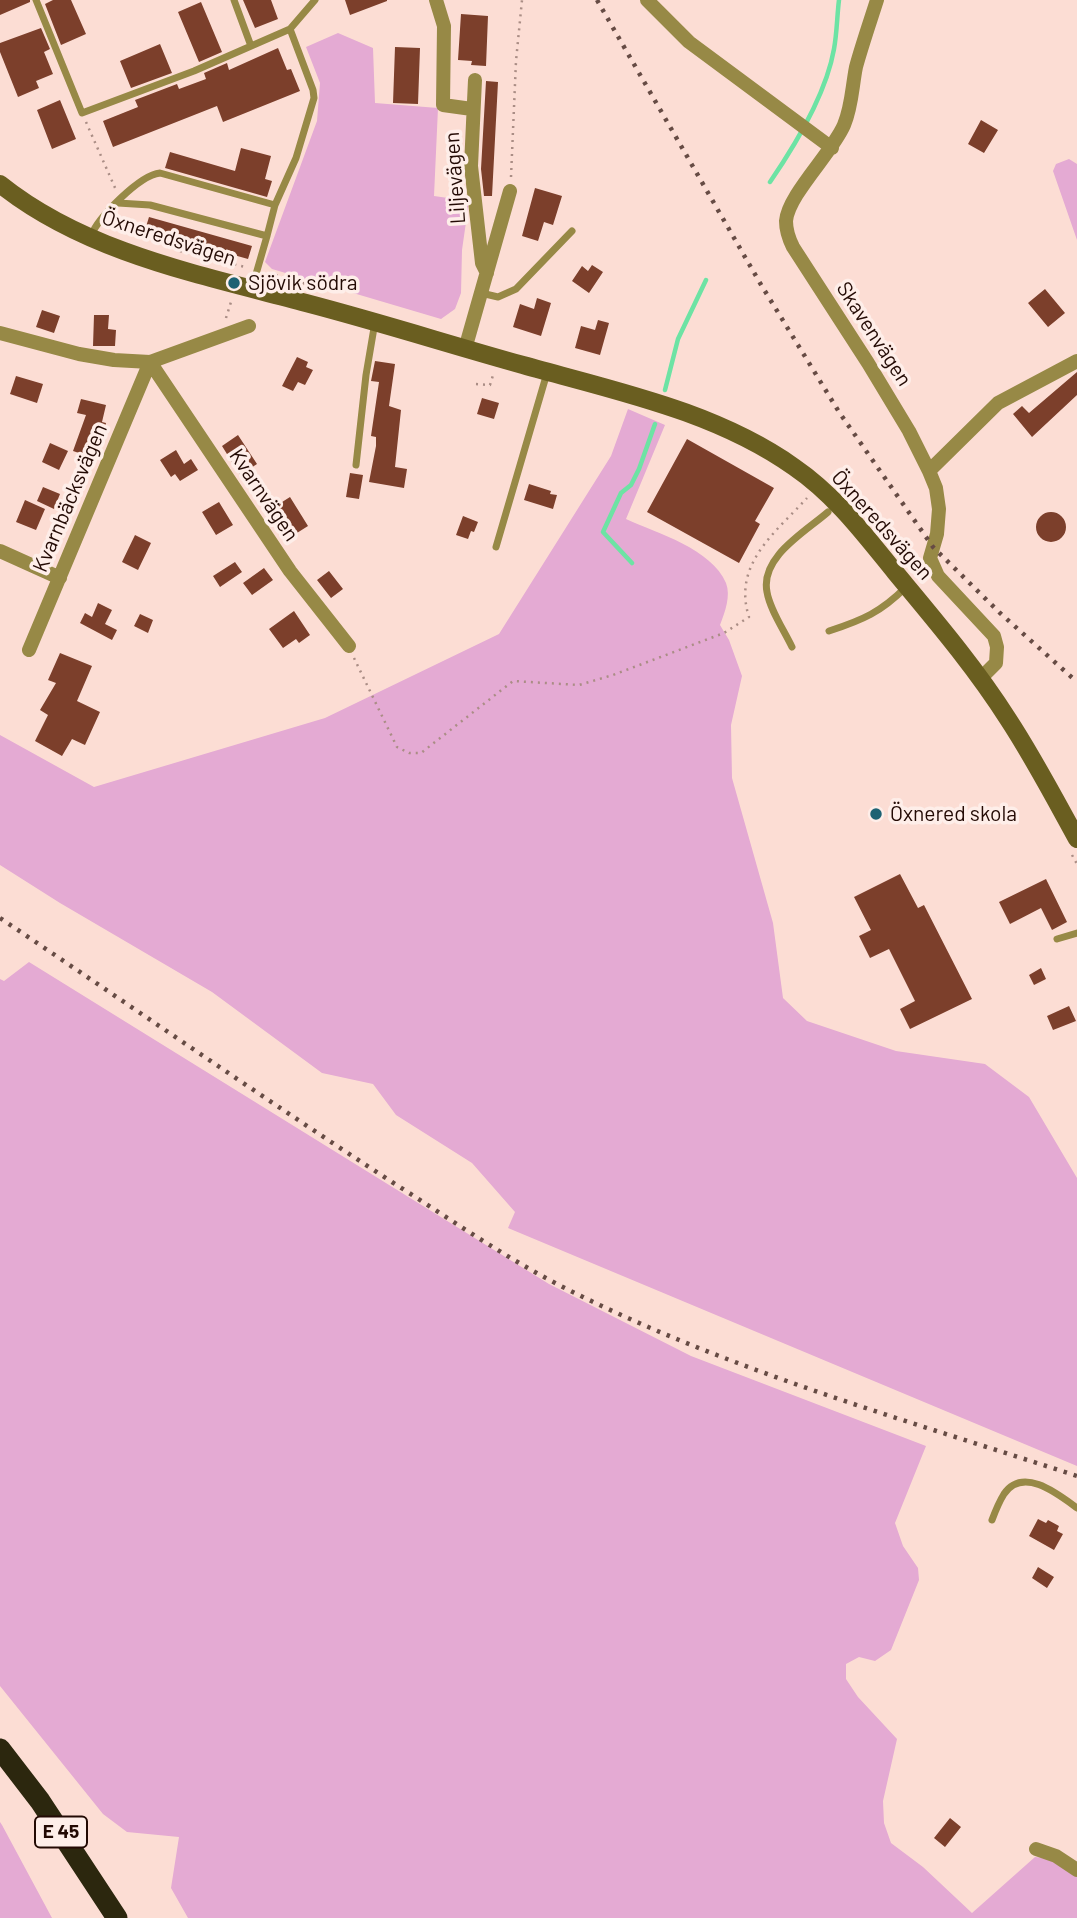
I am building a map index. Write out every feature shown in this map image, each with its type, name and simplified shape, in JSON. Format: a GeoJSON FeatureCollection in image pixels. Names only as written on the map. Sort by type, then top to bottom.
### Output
{"type":"FeatureCollection","features":[{"type":"Feature","properties":{"kind":"highway","name":"E 45"},"geometry":{"type":"LineString","coordinates":[[0,1749],[56,1824],[117,1918]]}},
{"type":"Feature","properties":{"kind":"highway","name":"E 45"},"geometry":{"type":"LineString","coordinates":[[0,1772],[74,1874],[101,1918]]}},
{"type":"Feature","properties":{"kind":"street"},"geometry":{"type":"LineString","coordinates":[[436,0],[444,26],[443,105],[472,109]]}},
{"type":"Feature","properties":{"kind":"street"},"geometry":{"type":"LineString","coordinates":[[647,0],[689,42],[832,148]]}},
{"type":"Feature","properties":{"kind":"street","name":"Skavenvägen"},"geometry":{"type":"LineString","coordinates":[[877,0],[857,65],[852,102],[844,125],[832,148],[791,206],[786,220],[787,234],[902,419],[929,471],[940,509],[930,558],[932,564],[938,576],[994,636],[997,647],[996,663],[980,679]]}},
{"type":"Feature","properties":{"kind":"street","name":"Liljevägen"},"geometry":{"type":"LineString","coordinates":[[475,80],[471,166],[482,263],[487,273]]}},
{"type":"Feature","properties":{"kind":"street","name":"Öxneredsvägen"},"geometry":{"type":"LineString","coordinates":[[0,184],[44,213],[90,238],[246,295],[375,321],[607,388],[692,415],[746,437],[773,453],[796,468],[841,507],[980,679],[1015,730],[1074,846]]}},
{"type":"Feature","properties":{"kind":"street"},"geometry":{"type":"LineString","coordinates":[[465,349],[510,191]]}},
{"type":"Feature","properties":{"kind":"street"},"geometry":{"type":"LineString","coordinates":[[0,333],[79,354],[150,362],[249,326]]}},
{"type":"Feature","properties":{"kind":"street"},"geometry":{"type":"LineString","coordinates":[[929,471],[998,403],[1077,361]]}},
{"type":"Feature","properties":{"kind":"street","name":"Kvarnbäcksvägen"},"geometry":{"type":"LineString","coordinates":[[29,650],[150,362]]}},
{"type":"Feature","properties":{"kind":"street","name":"Kvarnvägen"},"geometry":{"type":"LineString","coordinates":[[150,362],[283,561],[349,646]]}},
{"type":"Feature","properties":{"kind":"street"},"geometry":{"type":"LineString","coordinates":[[0,551],[60,578]]}},
{"type":"Feature","properties":{"kind":"street"},"geometry":{"type":"LineString","coordinates":[[1036,1849],[1056,1856],[1077,1870]]}},
{"type":"Feature","properties":{"kind":"lane"},"geometry":{"type":"LineString","coordinates":[[36,0],[82,113],[194,71],[290,29],[315,0]]}},
{"type":"Feature","properties":{"kind":"lane"},"geometry":{"type":"LineString","coordinates":[[234,0],[251,46]]}},
{"type":"Feature","properties":{"kind":"lane"},"geometry":{"type":"LineString","coordinates":[[246,295],[258,270],[275,205],[296,158],[314,98],[290,29]]}},
{"type":"Feature","properties":{"kind":"lane"},"geometry":{"type":"LineString","coordinates":[[90,238],[94,227],[120,200],[146,177],[160,173],[275,205]]}},
{"type":"Feature","properties":{"kind":"lane"},"geometry":{"type":"LineString","coordinates":[[120,200],[150,205],[267,236]]}},
{"type":"Feature","properties":{"kind":"lane"},"geometry":{"type":"LineString","coordinates":[[481,293],[498,297],[516,289],[572,231]]}},
{"type":"Feature","properties":{"kind":"lane"},"geometry":{"type":"LineString","coordinates":[[356,465],[375,321]]}},
{"type":"Feature","properties":{"kind":"lane"},"geometry":{"type":"LineString","coordinates":[[496,547],[547,372]]}},
{"type":"Feature","properties":{"kind":"lane"},"geometry":{"type":"LineString","coordinates":[[792,647],[767,594],[766,579],[770,565],[780,554],[828,512]]}},
{"type":"Feature","properties":{"kind":"lane"},"geometry":{"type":"LineString","coordinates":[[829,631],[874,614],[907,586]]}},
{"type":"Feature","properties":{"kind":"lane"},"geometry":{"type":"LineString","coordinates":[[1057,940],[1077,933]]}},
{"type":"Feature","properties":{"kind":"lane"},"geometry":{"type":"LineString","coordinates":[[992,1520],[1004,1493],[1015,1484],[1029,1482],[1041,1485],[1077,1508]]}},
{"type":"Feature","properties":{"kind":"path"},"geometry":{"type":"LineString","coordinates":[[510,191],[516,61],[522,0]]}},
{"type":"Feature","properties":{"kind":"path"},"geometry":{"type":"LineString","coordinates":[[82,113],[120,200]]}},
{"type":"Feature","properties":{"kind":"path"},"geometry":{"type":"LineString","coordinates":[[171,249],[258,270],[324,290]]}},
{"type":"Feature","properties":{"kind":"path"},"geometry":{"type":"LineString","coordinates":[[231,302],[246,295]]}},
{"type":"Feature","properties":{"kind":"path"},"geometry":{"type":"LineString","coordinates":[[476,384],[490,385],[495,368]]}},
{"type":"Feature","properties":{"kind":"path"},"geometry":{"type":"LineString","coordinates":[[349,646],[397,747],[409,753],[421,753],[513,681],[579,685],[614,675],[724,633],[749,617],[743,598],[745,586],[762,547],[775,529],[809,495],[828,512]]}},
{"type":"Feature","properties":{"kind":"path"},"geometry":{"type":"LineString","coordinates":[[1074,846],[1077,864]]}},
{"type":"Feature","properties":{"kind":"shaded area"},"geometry":{"type":"Polygon","coordinates":[[[338,33],[373,48],[375,103],[438,108],[434,196],[469,201],[462,250],[461,293],[455,309],[441,319],[272,269],[265,262],[317,121],[320,83],[306,47],[338,33]]]}},
{"type":"Feature","properties":{"kind":"shaded area"},"geometry":{"type":"Polygon","coordinates":[[[1069,159],[1077,164],[1077,240],[1053,171],[1056,164],[1069,159]]]}},
{"type":"Feature","properties":{"kind":"shaded area"},"geometry":{"type":"Polygon","coordinates":[[[628,409],[665,425],[626,519],[668,536],[696,552],[719,571],[726,583],[727,604],[720,625],[729,640],[742,676],[731,725],[732,778],[773,923],[783,998],[807,1021],[896,1051],[985,1064],[1029,1097],[1077,1178],[1077,1466],[508,1228],[515,1212],[472,1163],[396,1115],[373,1084],[322,1073],[212,992],[0,865],[0,735],[94,787],[325,718],[499,634],[611,456],[628,409]]]}},
{"type":"Feature","properties":{"kind":"shaded area"},"geometry":{"type":"Polygon","coordinates":[[[29,962],[549,1284],[691,1356],[926,1446],[895,1523],[903,1546],[918,1568],[919,1580],[891,1650],[875,1661],[859,1657],[846,1664],[846,1679],[858,1697],[897,1739],[883,1801],[884,1823],[891,1843],[923,1867],[972,1913],[1035,1857],[1053,1859],[1077,1875],[1077,1918],[188,1918],[171,1888],[179,1837],[127,1832],[103,1814],[0,1686],[0,979],[4,981],[29,962]]]}},
{"type":"Feature","properties":{"kind":"shaded area"},"geometry":{"type":"Polygon","coordinates":[[[0,1822],[2,1825],[52,1918],[0,1918],[0,1822]]]}},
{"type":"Feature","properties":{"kind":"building"},"geometry":{"type":"Polygon","coordinates":[[[0,0],[30,0],[30,2],[0,15],[0,0]]]}},
{"type":"Feature","properties":{"kind":"building"},"geometry":{"type":"Polygon","coordinates":[[[53,0],[71,0],[86,34],[61,45],[45,4],[53,0]]]}},
{"type":"Feature","properties":{"kind":"building"},"geometry":{"type":"Polygon","coordinates":[[[243,0],[271,0],[278,19],[255,28],[243,0]]]}},
{"type":"Feature","properties":{"kind":"building"},"geometry":{"type":"Polygon","coordinates":[[[345,0],[387,0],[387,1],[350,15],[345,0]]]}},
{"type":"Feature","properties":{"kind":"building"},"geometry":{"type":"Polygon","coordinates":[[[201,2],[222,52],[199,62],[178,12],[201,2]]]}},
{"type":"Feature","properties":{"kind":"building"},"geometry":{"type":"Polygon","coordinates":[[[461,14],[488,16],[486,66],[471,65],[472,61],[458,60],[461,14]]]}},
{"type":"Feature","properties":{"kind":"building"},"geometry":{"type":"Polygon","coordinates":[[[41,28],[50,49],[44,52],[53,74],[36,81],[39,88],[18,97],[0,52],[0,43],[41,28]]]}},
{"type":"Feature","properties":{"kind":"building"},"geometry":{"type":"Polygon","coordinates":[[[160,44],[172,73],[131,88],[120,61],[160,44]]]}},
{"type":"Feature","properties":{"kind":"building"},"geometry":{"type":"Polygon","coordinates":[[[395,47],[420,48],[418,104],[393,103],[395,47]]]}},
{"type":"Feature","properties":{"kind":"building"},"geometry":{"type":"Polygon","coordinates":[[[278,48],[300,91],[223,122],[217,106],[113,147],[103,121],[138,107],[135,100],[177,84],[179,89],[206,79],[204,73],[227,63],[229,70],[278,48]]]}},
{"type":"Feature","properties":{"kind":"building"},"geometry":{"type":"Polygon","coordinates":[[[486,81],[498,82],[492,196],[484,196],[481,169],[486,81]]]}},
{"type":"Feature","properties":{"kind":"building"},"geometry":{"type":"Polygon","coordinates":[[[60,100],[76,139],[52,149],[37,110],[60,100]]]}},
{"type":"Feature","properties":{"kind":"building"},"geometry":{"type":"Polygon","coordinates":[[[981,120],[998,130],[984,153],[968,144],[981,120]]]}},
{"type":"Feature","properties":{"kind":"building"},"geometry":{"type":"Polygon","coordinates":[[[241,148],[271,156],[265,179],[272,181],[267,197],[165,168],[170,152],[235,171],[241,148]]]}},
{"type":"Feature","properties":{"kind":"building"},"geometry":{"type":"Polygon","coordinates":[[[535,188],[562,196],[553,225],[544,222],[538,241],[522,236],[535,188]]]}},
{"type":"Feature","properties":{"kind":"building"},"geometry":{"type":"Polygon","coordinates":[[[149,217],[252,246],[248,259],[145,230],[149,217]]]}},
{"type":"Feature","properties":{"kind":"building"},"geometry":{"type":"Polygon","coordinates":[[[592,265],[603,272],[589,293],[572,281],[582,266],[588,271],[592,265]]]}},
{"type":"Feature","properties":{"kind":"building"},"geometry":{"type":"Polygon","coordinates":[[[1045,289],[1065,313],[1048,327],[1028,303],[1045,289]]]}},
{"type":"Feature","properties":{"kind":"building"},"geometry":{"type":"Polygon","coordinates":[[[537,298],[551,303],[541,336],[513,327],[520,304],[534,309],[537,298]]]}},
{"type":"Feature","properties":{"kind":"building"},"geometry":{"type":"Polygon","coordinates":[[[42,310],[60,316],[54,333],[36,327],[42,310]]]}},
{"type":"Feature","properties":{"kind":"building"},"geometry":{"type":"Polygon","coordinates":[[[94,315],[109,315],[108,329],[116,330],[115,346],[93,346],[94,315]]]}},
{"type":"Feature","properties":{"kind":"building"},"geometry":{"type":"Polygon","coordinates":[[[598,320],[609,323],[600,355],[575,348],[581,326],[595,330],[598,320]]]}},
{"type":"Feature","properties":{"kind":"building"},"geometry":{"type":"Polygon","coordinates":[[[297,357],[308,362],[306,367],[313,370],[305,385],[298,382],[293,391],[282,386],[297,357]]]}},
{"type":"Feature","properties":{"kind":"building"},"geometry":{"type":"Polygon","coordinates":[[[375,361],[395,364],[389,406],[401,410],[395,467],[407,469],[404,488],[369,482],[376,446],[376,437],[371,436],[379,382],[371,381],[375,361]]]}},
{"type":"Feature","properties":{"kind":"building"},"geometry":{"type":"Polygon","coordinates":[[[1077,372],[1077,395],[1032,437],[1013,414],[1022,406],[1029,413],[1077,372]]]}},
{"type":"Feature","properties":{"kind":"building"},"geometry":{"type":"Polygon","coordinates":[[[16,376],[43,384],[37,403],[10,394],[16,376]]]}},
{"type":"Feature","properties":{"kind":"building"},"geometry":{"type":"Polygon","coordinates":[[[482,398],[499,403],[494,419],[477,414],[482,398]]]}},
{"type":"Feature","properties":{"kind":"building"},"geometry":{"type":"Polygon","coordinates":[[[81,399],[106,405],[102,422],[106,423],[103,437],[95,435],[88,456],[73,451],[86,415],[77,413],[81,399]]]}},
{"type":"Feature","properties":{"kind":"building"},"geometry":{"type":"Polygon","coordinates":[[[238,435],[257,464],[240,475],[222,446],[238,435]]]}},
{"type":"Feature","properties":{"kind":"building"},"geometry":{"type":"Polygon","coordinates":[[[687,439],[774,488],[755,521],[760,524],[739,563],[647,512],[687,439]]]}},
{"type":"Feature","properties":{"kind":"building"},"geometry":{"type":"Polygon","coordinates":[[[50,443],[68,451],[59,470],[42,462],[50,443]]]}},
{"type":"Feature","properties":{"kind":"building"},"geometry":{"type":"Polygon","coordinates":[[[176,450],[184,464],[191,459],[198,470],[180,481],[175,474],[171,477],[160,460],[176,450]]]}},
{"type":"Feature","properties":{"kind":"building"},"geometry":{"type":"Polygon","coordinates":[[[350,473],[363,475],[359,499],[346,497],[350,473]]]}},
{"type":"Feature","properties":{"kind":"building"},"geometry":{"type":"Polygon","coordinates":[[[529,484],[557,495],[553,509],[524,500],[529,484]]]}},
{"type":"Feature","properties":{"kind":"building"},"geometry":{"type":"Polygon","coordinates":[[[43,487],[60,494],[54,509],[37,501],[43,487]]]}},
{"type":"Feature","properties":{"kind":"building"},"geometry":{"type":"Polygon","coordinates":[[[290,497],[308,526],[289,538],[271,509],[290,497]]]}},
{"type":"Feature","properties":{"kind":"building"},"geometry":{"type":"Polygon","coordinates":[[[25,500],[45,509],[36,530],[16,522],[25,500]]]}},
{"type":"Feature","properties":{"kind":"building"},"geometry":{"type":"Polygon","coordinates":[[[219,502],[233,525],[216,535],[202,512],[219,502]]]}},
{"type":"Feature","properties":{"kind":"building"},"geometry":{"type":"Polygon","coordinates":[[[1051,512],[1062,516],[1066,527],[1062,538],[1051,542],[1040,538],[1036,527],[1040,516],[1051,512]]]}},
{"type":"Feature","properties":{"kind":"building"},"geometry":{"type":"Polygon","coordinates":[[[463,516],[478,522],[468,539],[456,535],[463,516]]]}},
{"type":"Feature","properties":{"kind":"building"},"geometry":{"type":"Polygon","coordinates":[[[135,535],[151,543],[138,570],[122,562],[135,535]]]}},
{"type":"Feature","properties":{"kind":"building"},"geometry":{"type":"Polygon","coordinates":[[[235,562],[242,572],[220,587],[213,576],[235,562]]]}},
{"type":"Feature","properties":{"kind":"building"},"geometry":{"type":"Polygon","coordinates":[[[264,568],[273,580],[252,595],[243,583],[264,568]]]}},
{"type":"Feature","properties":{"kind":"building"},"geometry":{"type":"Polygon","coordinates":[[[329,571],[343,589],[331,598],[317,580],[329,571]]]}},
{"type":"Feature","properties":{"kind":"building"},"geometry":{"type":"Polygon","coordinates":[[[98,603],[112,610],[105,624],[117,630],[112,640],[80,623],[85,613],[92,617],[98,603]]]}},
{"type":"Feature","properties":{"kind":"building"},"geometry":{"type":"Polygon","coordinates":[[[294,611],[310,635],[299,643],[296,639],[283,648],[269,629],[294,611]]]}},
{"type":"Feature","properties":{"kind":"building"},"geometry":{"type":"Polygon","coordinates":[[[140,614],[153,620],[148,633],[134,626],[140,614]]]}},
{"type":"Feature","properties":{"kind":"building"},"geometry":{"type":"Polygon","coordinates":[[[60,653],[92,666],[77,701],[100,712],[85,745],[72,739],[62,756],[35,741],[48,715],[40,710],[56,683],[48,680],[60,653]]]}},
{"type":"Feature","properties":{"kind":"building"},"geometry":{"type":"Polygon","coordinates":[[[900,874],[918,908],[924,905],[972,999],[910,1029],[900,1009],[915,1001],[889,949],[870,958],[859,936],[871,930],[854,897],[900,874]]]}},
{"type":"Feature","properties":{"kind":"building"},"geometry":{"type":"Polygon","coordinates":[[[1046,879],[1067,922],[1052,930],[1041,908],[1010,924],[999,902],[1046,879]]]}},
{"type":"Feature","properties":{"kind":"building"},"geometry":{"type":"Polygon","coordinates":[[[1041,968],[1046,979],[1034,985],[1029,975],[1041,968]]]}},
{"type":"Feature","properties":{"kind":"building"},"geometry":{"type":"Polygon","coordinates":[[[1069,1006],[1076,1021],[1053,1030],[1047,1016],[1069,1006]]]}},
{"type":"Feature","properties":{"kind":"building"},"geometry":{"type":"Polygon","coordinates":[[[1038,1519],[1046,1523],[1048,1520],[1059,1526],[1057,1531],[1063,1534],[1054,1550],[1029,1536],[1038,1519]]]}},
{"type":"Feature","properties":{"kind":"building"},"geometry":{"type":"Polygon","coordinates":[[[1038,1567],[1054,1577],[1047,1588],[1032,1578],[1038,1567]]]}},
{"type":"Feature","properties":{"kind":"building"},"geometry":{"type":"Polygon","coordinates":[[[950,1818],[961,1827],[945,1847],[934,1838],[950,1818]]]}},
{"type":"Feature","properties":{"kind":"waterway"},"geometry":{"type":"LineString","coordinates":[[770,182],[800,135],[824,84],[834,49],[839,0]]}},
{"type":"Feature","properties":{"kind":"waterway"},"geometry":{"type":"LineString","coordinates":[[665,390],[678,339],[706,280]]}},
{"type":"Feature","properties":{"kind":"waterway"},"geometry":{"type":"LineString","coordinates":[[632,563],[603,532],[621,493],[631,485],[639,469],[655,424]]}},
{"type":"Feature","properties":{"kind":"railway"},"geometry":{"type":"LineString","coordinates":[[597,0],[760,283],[839,412],[933,547],[1000,613],[1077,682]]}},
{"type":"Feature","properties":{"kind":"railway"},"geometry":{"type":"LineString","coordinates":[[0,918],[392,1182],[495,1248],[559,1285],[685,1342],[814,1391],[1077,1476]]}},
{"type":"Feature","properties":{"kind":"place","name":"Sjövik södra"},"geometry":{"type":"Point","coordinates":[234,283]}},
{"type":"Feature","properties":{"kind":"place","name":"Öxnered skola"},"geometry":{"type":"Point","coordinates":[876,814]}}]}
